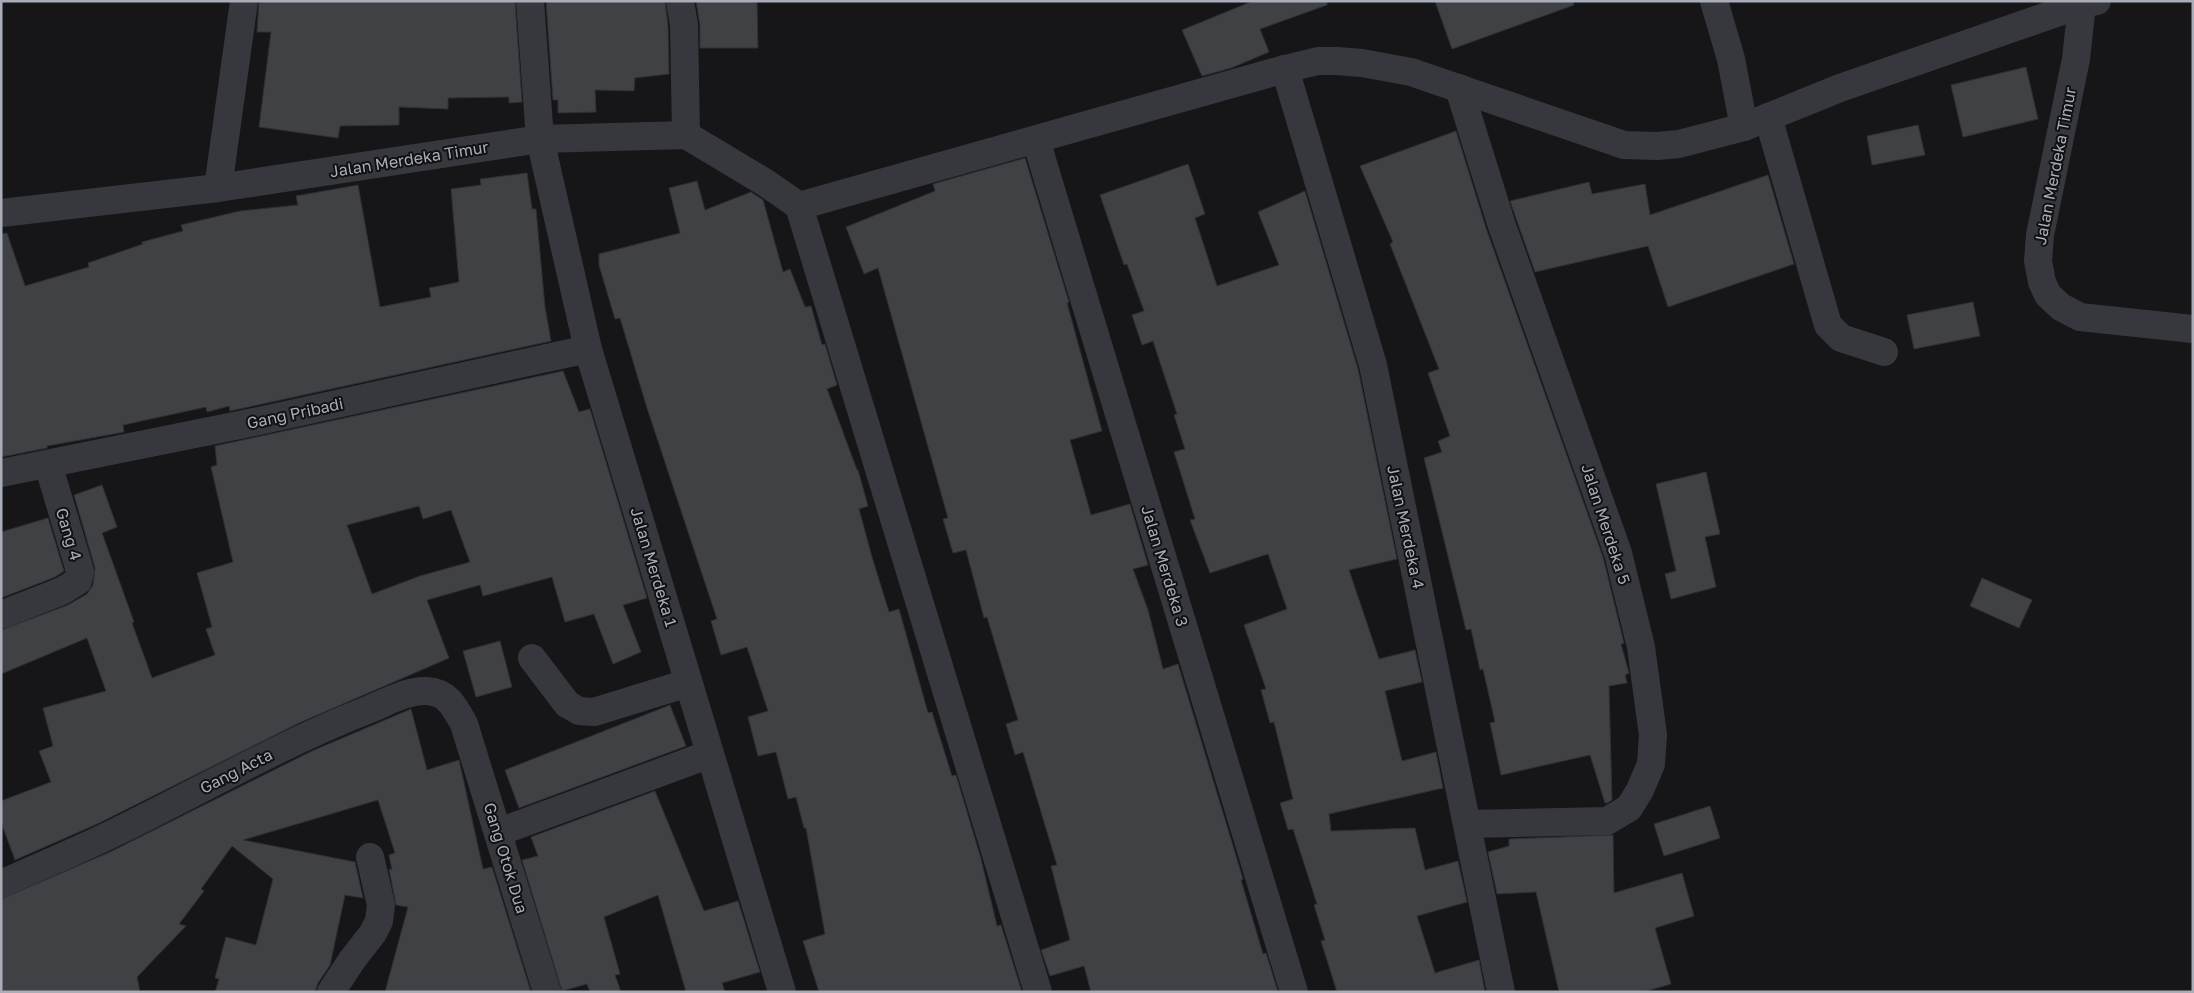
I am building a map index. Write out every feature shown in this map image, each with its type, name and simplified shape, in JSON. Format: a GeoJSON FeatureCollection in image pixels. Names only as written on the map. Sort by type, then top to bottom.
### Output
{"type":"FeatureCollection","features":[{"type":"Feature","properties":{"kind":"street"},"geometry":{"type":"LineString","coordinates":[[218,188],[244,1]]}},
{"type":"Feature","properties":{"kind":"street","name":"Jalan Merdeka 1"},"geometry":{"type":"LineString","coordinates":[[530,1],[540,139],[588,348],[782,992]]}},
{"type":"Feature","properties":{"kind":"street"},"geometry":{"type":"LineString","coordinates":[[680,1],[684,25],[686,135],[766,183],[799,206],[1038,992]]}},
{"type":"Feature","properties":{"kind":"street"},"geometry":{"type":"LineString","coordinates":[[1714,1],[1732,59],[1828,325],[1841,338],[1884,352]]}},
{"type":"Feature","properties":{"kind":"street"},"geometry":{"type":"LineString","coordinates":[[799,206],[1318,61],[1362,63],[1411,72],[1624,145],[1657,146],[1679,144],[1756,122],[1840,88],[2090,3]]}},
{"type":"Feature","properties":{"kind":"street","name":"Jalan Merdeka Timur"},"geometry":{"type":"LineString","coordinates":[[2090,3],[2076,59],[2040,235],[2038,261],[2042,282],[2048,295],[2055,302],[2080,317],[2193,329]]}},
{"type":"Feature","properties":{"kind":"street","name":"Jalan Merdeka 4"},"geometry":{"type":"LineString","coordinates":[[1285,69],[1373,365],[1502,992]]}},
{"type":"Feature","properties":{"kind":"street","name":"Jalan Merdeka 5"},"geometry":{"type":"LineString","coordinates":[[1459,88],[1501,223],[1618,553],[1641,647],[1653,735],[1651,764],[1640,790],[1629,808],[1606,821],[1467,824]]}},
{"type":"Feature","properties":{"kind":"street","name":"Jalan Merdeka Timur"},"geometry":{"type":"LineString","coordinates":[[1,213],[218,188],[540,139],[686,135]]}},
{"type":"Feature","properties":{"kind":"street","name":"Jalan Merdeka 3"},"geometry":{"type":"LineString","coordinates":[[1036,140],[1294,992]]}},
{"type":"Feature","properties":{"kind":"street","name":"Gang Pribadi"},"geometry":{"type":"LineString","coordinates":[[1,473],[254,422],[588,348]]}},
{"type":"Feature","properties":{"kind":"street","name":"Gang 4"},"geometry":{"type":"LineString","coordinates":[[1,615],[62,591],[78,581],[80,572],[78,564],[48,464]]}},
{"type":"Feature","properties":{"kind":"street"},"geometry":{"type":"LineString","coordinates":[[532,658],[567,704],[579,712],[594,712],[688,682]]}},
{"type":"Feature","properties":{"kind":"street","name":"Gang Acta"},"geometry":{"type":"LineString","coordinates":[[1,884],[117,831],[324,728],[406,695],[424,690],[439,693],[451,702],[464,724]]}},
{"type":"Feature","properties":{"kind":"street","name":"Gang Otok Dua"},"geometry":{"type":"LineString","coordinates":[[464,724],[546,992]]}},
{"type":"Feature","properties":{"kind":"street"},"geometry":{"type":"LineString","coordinates":[[498,832],[710,754]]}},
{"type":"Feature","properties":{"kind":"street"},"geometry":{"type":"LineString","coordinates":[[331,992],[373,933],[379,921],[381,905],[370,857]]}},
{"type":"Feature","properties":{"kind":"building"},"geometry":{"type":"Polygon","coordinates":[[[259,1],[515,1],[522,102],[509,103],[509,97],[448,98],[448,109],[399,107],[399,125],[340,126],[338,138],[259,127],[271,32],[257,32],[259,1]]]}},
{"type":"Feature","properties":{"kind":"building"},"geometry":{"type":"Polygon","coordinates":[[[546,1],[665,1],[668,26],[669,74],[635,78],[634,91],[595,90],[596,112],[558,113],[558,100],[553,100],[546,1]]]}},
{"type":"Feature","properties":{"kind":"building"},"geometry":{"type":"Polygon","coordinates":[[[696,1],[757,1],[758,48],[700,48],[700,25],[696,1]]]}},
{"type":"Feature","properties":{"kind":"building"},"geometry":{"type":"Polygon","coordinates":[[[1253,1],[1327,1],[1327,5],[1260,29],[1269,52],[1231,68],[1202,76],[1182,30],[1253,1]]]}},
{"type":"Feature","properties":{"kind":"building"},"geometry":{"type":"Polygon","coordinates":[[[1435,1],[1573,1],[1574,5],[1452,49],[1435,1]]]}},
{"type":"Feature","properties":{"kind":"building"},"geometry":{"type":"Polygon","coordinates":[[[2026,67],[2038,119],[1963,137],[1951,85],[2026,67]]]}},
{"type":"Feature","properties":{"kind":"building"},"geometry":{"type":"Polygon","coordinates":[[[1918,125],[1925,155],[1872,165],[1867,136],[1918,125]]]}},
{"type":"Feature","properties":{"kind":"building"},"geometry":{"type":"Polygon","coordinates":[[[1456,131],[1486,228],[1603,557],[1624,643],[1621,644],[1629,673],[1625,675],[1627,683],[1609,686],[1612,800],[1607,803],[1605,803],[1590,755],[1501,775],[1490,723],[1495,722],[1483,669],[1480,670],[1471,629],[1466,630],[1424,458],[1442,452],[1438,441],[1450,436],[1428,373],[1439,369],[1390,244],[1393,242],[1360,166],[1456,131]]]}},
{"type":"Feature","properties":{"kind":"building"},"geometry":{"type":"Polygon","coordinates":[[[1025,158],[1069,302],[1067,303],[1102,431],[1070,440],[1091,515],[1130,504],[1148,565],[1133,569],[1148,610],[1163,669],[1178,664],[1243,879],[1241,880],[1263,954],[1266,953],[1278,992],[1091,992],[1084,966],[1050,976],[1041,950],[1070,940],[1051,866],[1057,865],[1023,752],[1015,755],[1006,724],[1018,720],[987,617],[984,618],[966,550],[953,553],[943,519],[948,518],[878,268],[864,274],[846,227],[935,191],[933,184],[1025,158]]]}},
{"type":"Feature","properties":{"kind":"building"},"geometry":{"type":"Polygon","coordinates":[[[1188,164],[1205,214],[1195,218],[1217,286],[1279,265],[1258,212],[1305,191],[1358,369],[1397,559],[1349,570],[1379,659],[1415,650],[1422,682],[1385,691],[1402,761],[1436,752],[1443,788],[1329,814],[1331,831],[1415,828],[1425,870],[1458,861],[1467,902],[1417,916],[1435,973],[1479,960],[1485,992],[1337,992],[1321,941],[1325,940],[1314,905],[1317,904],[1293,829],[1288,830],[1280,803],[1293,799],[1274,722],[1270,723],[1261,690],[1266,689],[1244,625],[1287,609],[1268,554],[1210,573],[1190,520],[1195,519],[1174,452],[1185,449],[1174,415],[1177,414],[1153,341],[1142,345],[1132,315],[1144,311],[1127,264],[1124,265],[1100,195],[1188,164]]]}},
{"type":"Feature","properties":{"kind":"building"},"geometry":{"type":"Polygon","coordinates":[[[527,173],[532,209],[536,209],[545,307],[551,341],[230,411],[229,406],[207,412],[206,407],[123,425],[124,432],[47,446],[47,448],[1,457],[1,234],[7,233],[25,286],[89,267],[88,263],[143,244],[142,242],[183,231],[181,225],[240,211],[298,205],[296,196],[358,185],[380,307],[431,297],[429,288],[459,282],[451,189],[481,185],[480,179],[527,173]]]}},
{"type":"Feature","properties":{"kind":"building"},"geometry":{"type":"Polygon","coordinates":[[[1768,175],[1794,264],[1668,307],[1648,246],[1535,272],[1510,201],[1589,182],[1592,194],[1645,184],[1650,215],[1768,175]]]}},
{"type":"Feature","properties":{"kind":"building"},"geometry":{"type":"Polygon","coordinates":[[[697,181],[705,210],[751,192],[763,200],[783,272],[790,269],[805,307],[811,306],[822,345],[825,344],[837,385],[827,389],[858,470],[868,506],[859,509],[872,557],[889,612],[899,609],[928,713],[932,712],[952,776],[956,775],[981,859],[997,926],[1001,925],[1022,992],[819,992],[803,941],[825,934],[806,828],[804,828],[796,797],[788,799],[776,752],[758,756],[748,717],[768,711],[747,647],[721,655],[711,621],[717,619],[647,408],[620,318],[615,319],[599,265],[599,254],[680,233],[669,188],[697,181]]]}},
{"type":"Feature","properties":{"kind":"building"},"geometry":{"type":"Polygon","coordinates":[[[1973,302],[1980,336],[1914,349],[1907,315],[1973,302]]]}},
{"type":"Feature","properties":{"kind":"building"},"geometry":{"type":"Polygon","coordinates":[[[563,371],[579,412],[590,409],[647,598],[623,605],[641,652],[613,664],[594,614],[565,622],[552,577],[483,596],[480,585],[427,600],[449,658],[299,723],[97,824],[15,860],[1,822],[1,801],[51,782],[39,751],[53,746],[43,708],[106,691],[87,638],[1,674],[1,630],[68,605],[87,594],[93,585],[95,568],[74,495],[102,485],[117,527],[102,533],[152,678],[215,655],[206,629],[212,627],[197,573],[233,562],[211,467],[217,465],[215,446],[563,371]],[[419,506],[347,525],[372,594],[420,576],[470,562],[451,510],[423,519],[419,506]]]}},
{"type":"Feature","properties":{"kind":"building"},"geometry":{"type":"Polygon","coordinates":[[[1706,472],[1720,534],[1705,537],[1716,587],[1671,599],[1665,574],[1676,571],[1656,484],[1706,472]]]}},
{"type":"Feature","properties":{"kind":"building"},"geometry":{"type":"Polygon","coordinates":[[[48,518],[64,571],[55,577],[1,598],[1,532],[48,518]]]}},
{"type":"Feature","properties":{"kind":"building"},"geometry":{"type":"Polygon","coordinates":[[[1982,578],[2032,600],[2019,628],[1970,606],[1982,578]]]}},
{"type":"Feature","properties":{"kind":"building"},"geometry":{"type":"Polygon","coordinates":[[[500,641],[512,687],[476,697],[463,651],[500,641]]]}},
{"type":"Feature","properties":{"kind":"building"},"geometry":{"type":"Polygon","coordinates":[[[670,705],[686,746],[519,808],[505,770],[670,705]]]}},
{"type":"Feature","properties":{"kind":"building"},"geometry":{"type":"Polygon","coordinates":[[[411,709],[427,770],[459,760],[483,869],[492,867],[531,992],[385,992],[408,907],[396,905],[389,869],[392,870],[389,855],[395,853],[378,800],[243,840],[355,862],[363,898],[345,895],[330,965],[318,983],[315,992],[215,992],[219,979],[215,978],[226,937],[256,945],[273,879],[232,846],[201,889],[204,891],[179,924],[186,926],[137,977],[140,992],[1,992],[1,899],[110,852],[312,751],[411,709]]]}},
{"type":"Feature","properties":{"kind":"building"},"geometry":{"type":"Polygon","coordinates":[[[655,791],[704,911],[738,901],[760,972],[722,983],[725,992],[686,992],[658,895],[604,917],[620,974],[615,975],[621,992],[590,992],[587,984],[562,991],[522,860],[538,856],[531,837],[655,791]]]}},
{"type":"Feature","properties":{"kind":"building"},"geometry":{"type":"Polygon","coordinates":[[[1710,806],[1720,838],[1664,856],[1654,824],[1710,806]]]}},
{"type":"Feature","properties":{"kind":"building"},"geometry":{"type":"Polygon","coordinates":[[[1613,835],[1614,893],[1682,873],[1694,916],[1655,928],[1671,984],[1643,992],[1559,992],[1536,892],[1497,894],[1488,852],[1509,846],[1509,839],[1613,835]]]}}]}
